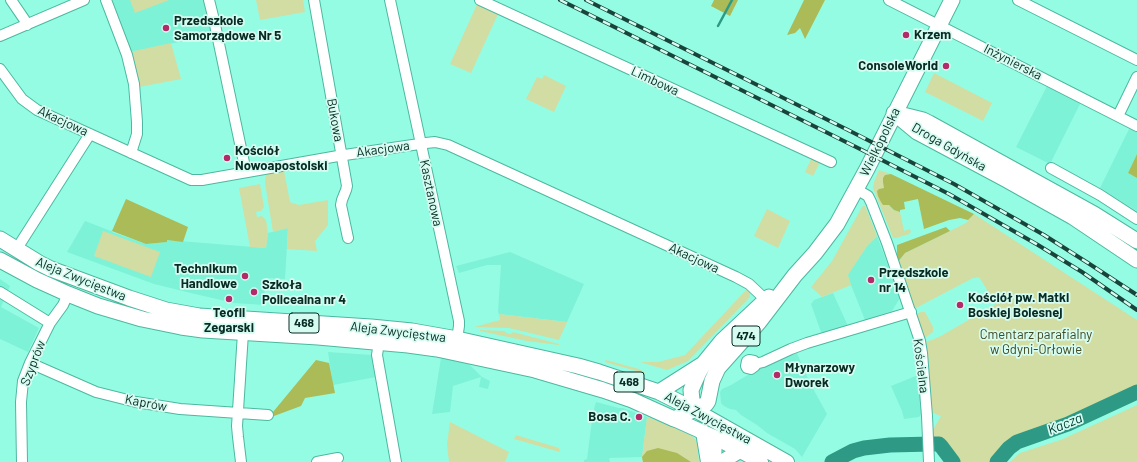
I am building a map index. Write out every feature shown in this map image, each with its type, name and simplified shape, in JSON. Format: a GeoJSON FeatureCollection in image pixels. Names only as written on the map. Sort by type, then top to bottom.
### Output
{"type":"FeatureCollection","features":[{"type":"Feature","properties":{"kind":"main road","name":"Wielkopolska"},"geometry":{"type":"LineString","coordinates":[[795,275],[722,341],[698,372],[691,390],[692,400],[702,406],[718,368],[759,322],[795,275],[826,239],[836,224],[856,189],[952,0]]}},
{"type":"Feature","properties":{"kind":"main road","name":"Droga Gdyńska"},"geometry":{"type":"LineString","coordinates":[[894,113],[923,120],[929,123],[1094,214],[1137,241]]}},
{"type":"Feature","properties":{"kind":"main road","name":"Droga Gdyńska"},"geometry":{"type":"LineString","coordinates":[[894,113],[917,132],[1005,178],[1073,217],[1137,260]]}},
{"type":"Feature","properties":{"kind":"main road","name":"Aleja Zwycięstwa"},"geometry":{"type":"LineString","coordinates":[[0,239],[16,250],[51,269],[150,306],[183,314],[412,331],[457,339],[578,366],[702,406],[711,418],[787,462]]}},
{"type":"Feature","properties":{"kind":"main road","name":"Aleja Zwycięstwa"},"geometry":{"type":"LineString","coordinates":[[0,260],[37,280],[68,294],[98,306],[142,319],[203,330],[318,337],[408,345],[437,349],[535,370],[632,400],[716,438],[761,462]]}},
{"type":"Feature","properties":{"kind":"main road","name":"Wielkopolska"},"geometry":{"type":"LineString","coordinates":[[659,392],[704,363]]}},
{"type":"Feature","properties":{"kind":"main road"},"geometry":{"type":"LineString","coordinates":[[674,419],[702,406]]}},
{"type":"Feature","properties":{"kind":"main road","name":"474"},"geometry":{"type":"LineString","coordinates":[[702,406],[702,432]]}},
{"type":"Feature","properties":{"kind":"main road"},"geometry":{"type":"LineString","coordinates":[[702,432],[702,428],[711,418]]}},
{"type":"Feature","properties":{"kind":"main road"},"geometry":{"type":"LineString","coordinates":[[711,418],[716,438]]}},
{"type":"Feature","properties":{"kind":"main road"},"geometry":{"type":"LineString","coordinates":[[721,462],[740,451]]}},
{"type":"Feature","properties":{"kind":"street"},"geometry":{"type":"LineString","coordinates":[[10,0],[27,25]]}},
{"type":"Feature","properties":{"kind":"street"},"geometry":{"type":"LineString","coordinates":[[0,36],[84,0]]}},
{"type":"Feature","properties":{"kind":"street"},"geometry":{"type":"LineString","coordinates":[[106,0],[127,55],[134,84],[137,122],[136,134],[131,153]]}},
{"type":"Feature","properties":{"kind":"street"},"geometry":{"type":"LineString","coordinates":[[209,0],[246,172]]}},
{"type":"Feature","properties":{"kind":"street","name":"Bukowa"},"geometry":{"type":"LineString","coordinates":[[314,0],[347,186],[341,205],[348,238]]}},
{"type":"Feature","properties":{"kind":"street","name":"Kasztanowa"},"geometry":{"type":"LineString","coordinates":[[390,0],[459,321],[457,339]]}},
{"type":"Feature","properties":{"kind":"street","name":"Limbowa"},"geometry":{"type":"LineString","coordinates":[[480,0],[830,162]]}},
{"type":"Feature","properties":{"kind":"street","name":"Inżynierska"},"geometry":{"type":"LineString","coordinates":[[889,0],[1137,126]]}},
{"type":"Feature","properties":{"kind":"street"},"geometry":{"type":"LineString","coordinates":[[1018,0],[1137,60]]}},
{"type":"Feature","properties":{"kind":"street","name":"Akacjowa"},"geometry":{"type":"LineString","coordinates":[[0,69],[22,99],[37,110],[191,180],[202,180],[420,144],[435,142],[442,143],[736,277],[749,284],[766,300]]}},
{"type":"Feature","properties":{"kind":"street"},"geometry":{"type":"LineString","coordinates":[[1118,116],[1137,77]]}},
{"type":"Feature","properties":{"kind":"street"},"geometry":{"type":"LineString","coordinates":[[16,250],[90,134]]}},
{"type":"Feature","properties":{"kind":"street"},"geometry":{"type":"LineString","coordinates":[[1051,168],[1100,195],[1137,219]]}},
{"type":"Feature","properties":{"kind":"street","name":"Kościelna"},"geometry":{"type":"LineString","coordinates":[[856,189],[868,196],[871,202],[887,243],[920,341],[927,416],[929,462]]}},
{"type":"Feature","properties":{"kind":"street"},"geometry":{"type":"LineString","coordinates":[[0,292],[50,323]]}},
{"type":"Feature","properties":{"kind":"street","name":"Szyprów"},"geometry":{"type":"LineString","coordinates":[[22,462],[21,402],[23,382],[30,363],[50,323],[63,305],[68,294]]}},
{"type":"Feature","properties":{"kind":"street"},"geometry":{"type":"LineString","coordinates":[[755,364],[807,343],[910,312]]}},
{"type":"Feature","properties":{"kind":"street"},"geometry":{"type":"LineString","coordinates":[[241,462],[238,437],[238,413],[243,333]]}},
{"type":"Feature","properties":{"kind":"street"},"geometry":{"type":"LineString","coordinates":[[379,342],[378,355],[396,462]]}},
{"type":"Feature","properties":{"kind":"street","name":"Kaprów"},"geometry":{"type":"LineString","coordinates":[[30,363],[96,392],[136,402],[180,409],[268,415]]}},
{"type":"Feature","properties":{"kind":"street"},"geometry":{"type":"LineString","coordinates":[[702,432],[707,462]]}},
{"type":"Feature","properties":{"kind":"street"},"geometry":{"type":"LineString","coordinates":[[715,462],[716,438]]}},
{"type":"Feature","properties":{"kind":"street"},"geometry":{"type":"LineString","coordinates":[[317,462],[338,458]]}},
{"type":"Feature","properties":{"kind":"shaded area","name":"Przedszkole Samorządowe Nr 5"},"geometry":{"type":"Polygon","coordinates":[[[110,0],[204,0],[214,35],[130,52],[110,0]]]}},
{"type":"Feature","properties":{"kind":"shaded area"},"geometry":{"type":"Polygon","coordinates":[[[714,0],[738,0],[730,16],[711,6],[714,0]]]}},
{"type":"Feature","properties":{"kind":"shaded area"},"geometry":{"type":"Polygon","coordinates":[[[804,0],[825,0],[805,39],[800,28],[795,33],[787,35],[804,0]]]}},
{"type":"Feature","properties":{"kind":"shaded area"},"geometry":{"type":"Polygon","coordinates":[[[1047,86],[1081,102],[1050,164],[1016,147],[1047,86]]]}},
{"type":"Feature","properties":{"kind":"shaded area"},"geometry":{"type":"Polygon","coordinates":[[[1130,127],[1137,131],[1137,154],[1128,173],[1137,178],[1137,211],[1100,188],[1130,127]]]}},
{"type":"Feature","properties":{"kind":"shaded area"},"geometry":{"type":"Polygon","coordinates":[[[1137,154],[1137,178],[1128,173],[1137,154]]]}},
{"type":"Feature","properties":{"kind":"shaded area"},"geometry":{"type":"Polygon","coordinates":[[[891,174],[974,214],[968,220],[960,218],[949,220],[924,229],[918,199],[904,202],[905,209],[900,210],[900,212],[894,210],[889,205],[883,205],[881,202],[877,191],[884,188],[883,178],[885,175],[891,174]]]}},
{"type":"Feature","properties":{"kind":"shaded area"},"geometry":{"type":"Polygon","coordinates":[[[126,199],[188,227],[183,242],[167,240],[167,242],[146,244],[112,231],[126,199]]]}},
{"type":"Feature","properties":{"kind":"shaded area"},"geometry":{"type":"Polygon","coordinates":[[[85,221],[111,231],[113,229],[112,232],[146,244],[167,242],[167,240],[266,248],[268,233],[288,228],[285,279],[265,278],[264,305],[234,303],[154,284],[67,252],[85,221]]]}},
{"type":"Feature","properties":{"kind":"shaded area"},"geometry":{"type":"Polygon","coordinates":[[[946,227],[950,231],[905,253],[897,263],[897,245],[946,227]]]}},
{"type":"Feature","properties":{"kind":"shaded area","name":"Przedszkole nr 14"},"geometry":{"type":"Polygon","coordinates":[[[877,236],[900,298],[892,311],[865,320],[847,275],[867,246],[877,236]]]}},
{"type":"Feature","properties":{"kind":"shaded area"},"geometry":{"type":"Polygon","coordinates":[[[510,252],[584,284],[567,322],[499,314],[501,265],[487,265],[459,273],[456,266],[510,252]]]}},
{"type":"Feature","properties":{"kind":"shaded area"},"geometry":{"type":"Polygon","coordinates":[[[0,279],[10,286],[1,307],[39,328],[28,352],[0,339],[0,279]]]}},
{"type":"Feature","properties":{"kind":"shaded area"},"geometry":{"type":"Polygon","coordinates":[[[833,293],[848,326],[822,335],[811,304],[814,300],[833,293]]]}},
{"type":"Feature","properties":{"kind":"shaded area"},"geometry":{"type":"Polygon","coordinates":[[[796,351],[810,383],[827,414],[802,457],[795,449],[767,433],[736,410],[724,406],[721,403],[720,392],[722,389],[761,367],[796,351]]]}},
{"type":"Feature","properties":{"kind":"shaded area"},"geometry":{"type":"Polygon","coordinates":[[[328,352],[372,355],[376,377],[333,385],[328,352]]]}},
{"type":"Feature","properties":{"kind":"shaded area"},"geometry":{"type":"Polygon","coordinates":[[[441,358],[468,363],[482,377],[490,381],[488,389],[479,387],[481,377],[453,386],[450,412],[432,414],[441,358]]]}},
{"type":"Feature","properties":{"kind":"shaded area"},"geometry":{"type":"Polygon","coordinates":[[[316,360],[329,363],[335,393],[305,398],[301,406],[274,416],[273,412],[316,360]]]}},
{"type":"Feature","properties":{"kind":"shaded area"},"geometry":{"type":"Polygon","coordinates":[[[923,373],[922,413],[919,417],[904,419],[891,386],[923,373]]]}},
{"type":"Feature","properties":{"kind":"shaded area"},"geometry":{"type":"Polygon","coordinates":[[[596,402],[623,408],[647,417],[642,457],[609,458],[610,462],[584,462],[584,460],[587,459],[593,412],[596,402]]]}},
{"type":"Feature","properties":{"kind":"shaded area"},"geometry":{"type":"Polygon","coordinates":[[[658,448],[677,453],[691,462],[643,462],[642,457],[647,451],[658,448]]]}},
{"type":"Feature","properties":{"kind":"green space"},"geometry":{"type":"Polygon","coordinates":[[[130,0],[169,0],[135,13],[130,0]]]}},
{"type":"Feature","properties":{"kind":"green space"},"geometry":{"type":"Polygon","coordinates":[[[256,0],[303,0],[305,12],[260,20],[256,0]]]}},
{"type":"Feature","properties":{"kind":"green space"},"geometry":{"type":"Polygon","coordinates":[[[478,2],[499,12],[471,73],[450,64],[478,2]]]}},
{"type":"Feature","properties":{"kind":"green space"},"geometry":{"type":"Polygon","coordinates":[[[171,43],[181,79],[139,87],[130,52],[171,43]]]}},
{"type":"Feature","properties":{"kind":"green space"},"geometry":{"type":"Polygon","coordinates":[[[934,73],[992,103],[983,121],[925,92],[934,73]]]}},
{"type":"Feature","properties":{"kind":"green space"},"geometry":{"type":"Polygon","coordinates":[[[544,75],[566,86],[554,112],[526,99],[537,77],[542,79],[544,75]]]}},
{"type":"Feature","properties":{"kind":"green space"},"geometry":{"type":"Polygon","coordinates":[[[812,157],[821,160],[813,176],[805,172],[812,157]]]}},
{"type":"Feature","properties":{"kind":"green space"},"geometry":{"type":"Polygon","coordinates":[[[879,170],[891,174],[885,175],[883,182],[885,189],[879,189],[877,191],[894,210],[900,212],[904,231],[910,229],[911,232],[909,234],[893,238],[873,188],[879,170]]]}},
{"type":"Feature","properties":{"kind":"green space"},"geometry":{"type":"Polygon","coordinates":[[[284,171],[290,202],[299,205],[328,200],[328,225],[315,241],[317,251],[287,249],[288,228],[273,232],[265,183],[266,174],[284,171]]]}},
{"type":"Feature","properties":{"kind":"green space"},"geometry":{"type":"Polygon","coordinates":[[[260,184],[264,207],[261,211],[256,212],[257,217],[262,216],[266,220],[268,233],[266,248],[250,247],[239,188],[260,184]]]}},
{"type":"Feature","properties":{"kind":"green space"},"geometry":{"type":"Polygon","coordinates":[[[863,206],[865,206],[877,236],[867,246],[848,275],[851,285],[822,297],[811,287],[832,261],[863,206]]]}},
{"type":"Feature","properties":{"kind":"green space"},"geometry":{"type":"Polygon","coordinates":[[[767,209],[790,221],[778,248],[754,236],[767,209]]]}},
{"type":"Feature","properties":{"kind":"green space","name":"Cmentarz parafialny w Gdyni-Orłowie"},"geometry":{"type":"Polygon","coordinates":[[[974,214],[1137,320],[1137,389],[1065,421],[1017,440],[1008,445],[992,462],[955,462],[944,445],[939,442],[931,442],[931,433],[941,416],[930,412],[928,353],[926,342],[939,337],[996,304],[979,277],[973,278],[914,309],[897,263],[905,253],[966,223],[974,214]]]}},
{"type":"Feature","properties":{"kind":"green space"},"geometry":{"type":"Polygon","coordinates":[[[103,231],[160,252],[151,277],[94,256],[103,231]]]}},
{"type":"Feature","properties":{"kind":"green space"},"geometry":{"type":"Polygon","coordinates":[[[746,290],[750,293],[750,297],[688,361],[667,370],[640,362],[658,362],[685,355],[746,290]]]}},
{"type":"Feature","properties":{"kind":"green space"},"geometry":{"type":"Polygon","coordinates":[[[925,312],[933,327],[933,332],[925,338],[916,314],[925,312]]]}},
{"type":"Feature","properties":{"kind":"green space"},"geometry":{"type":"Polygon","coordinates":[[[499,314],[567,322],[559,340],[509,328],[474,327],[500,320],[499,314]]]}},
{"type":"Feature","properties":{"kind":"green space"},"geometry":{"type":"Polygon","coordinates":[[[480,330],[505,331],[506,333],[511,334],[513,332],[559,345],[527,341],[480,330]]]}},
{"type":"Feature","properties":{"kind":"green space"},"geometry":{"type":"Polygon","coordinates":[[[606,360],[639,369],[647,374],[605,362],[606,360]]]}},
{"type":"Feature","properties":{"kind":"green space"},"geometry":{"type":"Polygon","coordinates":[[[1137,405],[1137,462],[1010,462],[1020,453],[1063,439],[1137,405]]]}},
{"type":"Feature","properties":{"kind":"green space"},"geometry":{"type":"Polygon","coordinates":[[[647,417],[692,436],[696,440],[699,462],[643,462],[642,457],[647,417]]]}},
{"type":"Feature","properties":{"kind":"green space"},"geometry":{"type":"Polygon","coordinates":[[[450,422],[509,452],[505,462],[449,462],[447,444],[450,422]]]}},
{"type":"Feature","properties":{"kind":"green space"},"geometry":{"type":"Polygon","coordinates":[[[516,435],[559,448],[560,452],[514,439],[516,435]]]}},
{"type":"Feature","properties":{"kind":"waterway"},"geometry":{"type":"LineString","coordinates":[[718,26],[732,0]]}},
{"type":"Feature","properties":{"kind":"waterway","name":"Kacza"},"geometry":{"type":"LineString","coordinates":[[997,462],[1009,448],[1017,442],[1068,424],[1137,392]]}},
{"type":"Feature","properties":{"kind":"waterway","name":"Kacza"},"geometry":{"type":"LineString","coordinates":[[832,462],[853,451],[864,448],[890,445],[933,444],[939,444],[953,462]]}},
{"type":"Feature","properties":{"kind":"railway"},"geometry":{"type":"LineString","coordinates":[[560,0],[949,194],[1082,272],[1137,310]]}},
{"type":"Feature","properties":{"kind":"railway"},"geometry":{"type":"LineString","coordinates":[[586,0],[954,184],[1044,235],[1137,295]]}},
{"type":"Feature","properties":{"kind":"place","name":"Przedszkole Samorządowe Nr 5"},"geometry":{"type":"Point","coordinates":[166,28]}},
{"type":"Feature","properties":{"kind":"place","name":"Krzem"},"geometry":{"type":"Point","coordinates":[906,35]}},
{"type":"Feature","properties":{"kind":"place","name":"ConsoleWorld"},"geometry":{"type":"Point","coordinates":[946,66]}},
{"type":"Feature","properties":{"kind":"place","name":"Kościół Nowoapostolski"},"geometry":{"type":"Point","coordinates":[227,158]}},
{"type":"Feature","properties":{"kind":"place","name":"Technikum Handlowe"},"geometry":{"type":"Point","coordinates":[245,276]}},
{"type":"Feature","properties":{"kind":"place","name":"Przedszkole nr 14"},"geometry":{"type":"Point","coordinates":[871,280]}},
{"type":"Feature","properties":{"kind":"place","name":"Szkoła Policealna nr 4"},"geometry":{"type":"Point","coordinates":[254,292]}},
{"type":"Feature","properties":{"kind":"place","name":"Teofil Zegarski"},"geometry":{"type":"Point","coordinates":[229,299]}},
{"type":"Feature","properties":{"kind":"place","name":"Kościół pw. Matki Boskiej Bolesnej"},"geometry":{"type":"Point","coordinates":[960,305]}},
{"type":"Feature","properties":{"kind":"place","name":"Młynarzowy Dworek"},"geometry":{"type":"Point","coordinates":[777,375]}},
{"type":"Feature","properties":{"kind":"place","name":"Bosa C."},"geometry":{"type":"Point","coordinates":[639,417]}}]}
